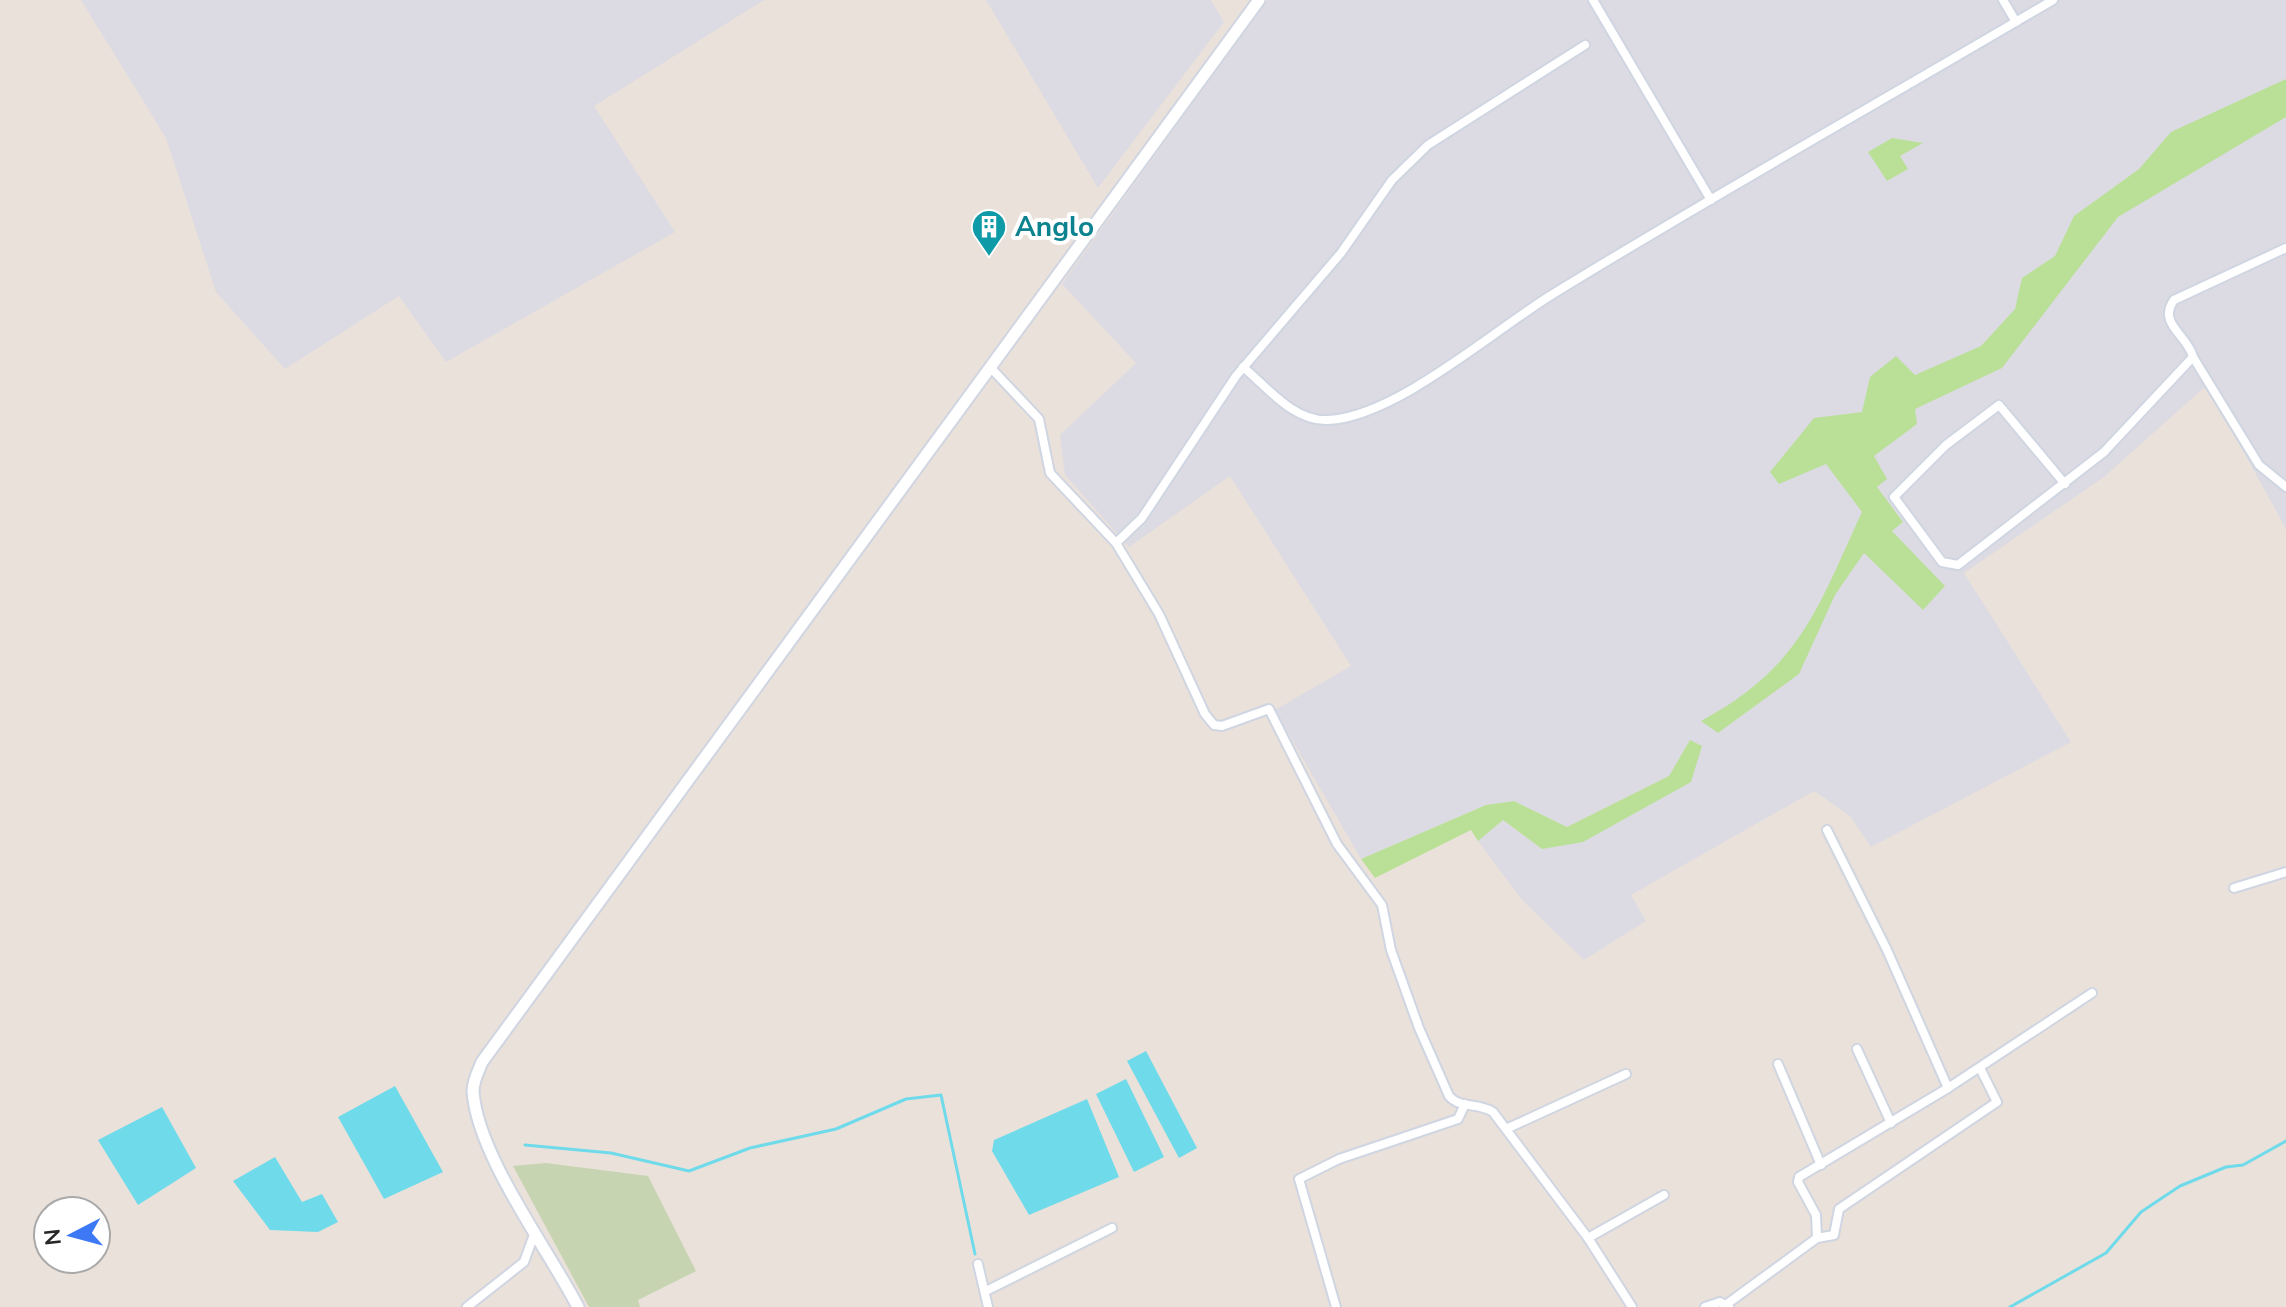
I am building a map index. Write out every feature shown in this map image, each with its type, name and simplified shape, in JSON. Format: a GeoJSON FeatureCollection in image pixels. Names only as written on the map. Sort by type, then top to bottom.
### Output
{"type":"FeatureCollection","features":[{"type":"Feature","properties":{"kind":"street"},"geometry":{"type":"LineString","coordinates":[[578,1307],[506,1180],[482,1127],[473,1095],[473,1082],[482,1062],[1259,0]]}},
{"type":"Feature","properties":{"kind":"street"},"geometry":{"type":"LineString","coordinates":[[1593,0],[1711,200]]}},
{"type":"Feature","properties":{"kind":"street"},"geometry":{"type":"LineString","coordinates":[[2003,0],[2016,22]]}},
{"type":"Feature","properties":{"kind":"street"},"geometry":{"type":"LineString","coordinates":[[1243,367],[1296,412],[1330,420],[1353,414],[1415,387],[1550,296],[2053,0]]}},
{"type":"Feature","properties":{"kind":"street"},"geometry":{"type":"LineString","coordinates":[[1116,543],[1142,518],[1243,367],[1341,253],[1409,161],[1428,145],[1585,45]]}},
{"type":"Feature","properties":{"kind":"street"},"geometry":{"type":"LineString","coordinates":[[2286,248],[2174,300],[2168,311],[2170,323],[2259,465],[2286,487]]}},
{"type":"Feature","properties":{"kind":"street"},"geometry":{"type":"LineString","coordinates":[[2065,484],[1999,405],[1946,445],[1894,497],[1899,508],[1943,563],[1954,566],[2065,484],[2104,452],[2193,357]]}},
{"type":"Feature","properties":{"kind":"street"},"geometry":{"type":"LineString","coordinates":[[990,367],[1039,419],[1050,473],[1116,543],[1159,614],[1188,682],[1214,725],[1235,722],[1269,709],[1337,844],[1382,905],[1391,950],[1419,1028],[1449,1096],[1455,1102],[1488,1108],[1588,1238],[1632,1307]]}},
{"type":"Feature","properties":{"kind":"street"},"geometry":{"type":"LineString","coordinates":[[1827,830],[1887,950],[1948,1088]]}},
{"type":"Feature","properties":{"kind":"street"},"geometry":{"type":"LineString","coordinates":[[2234,888],[2286,872]]}},
{"type":"Feature","properties":{"kind":"street"},"geometry":{"type":"LineString","coordinates":[[1817,1238],[1816,1215],[1798,1182],[1799,1177],[1980,1068],[2092,993]]}},
{"type":"Feature","properties":{"kind":"street"},"geometry":{"type":"LineString","coordinates":[[1857,1049],[1891,1123]]}},
{"type":"Feature","properties":{"kind":"street"},"geometry":{"type":"LineString","coordinates":[[1778,1064],[1821,1165]]}},
{"type":"Feature","properties":{"kind":"street"},"geometry":{"type":"LineString","coordinates":[[1705,1307],[1720,1302],[1728,1306],[1817,1238],[1834,1235],[1839,1209],[1997,1102],[1980,1068]]}},
{"type":"Feature","properties":{"kind":"street"},"geometry":{"type":"LineString","coordinates":[[1506,1129],[1626,1074]]}},
{"type":"Feature","properties":{"kind":"street"},"geometry":{"type":"LineString","coordinates":[[1336,1307],[1299,1179],[1339,1159],[1458,1119],[1463,1115],[1465,1104]]}},
{"type":"Feature","properties":{"kind":"street"},"geometry":{"type":"LineString","coordinates":[[1588,1238],[1664,1195]]}},
{"type":"Feature","properties":{"kind":"street"},"geometry":{"type":"LineString","coordinates":[[986,1291],[1112,1228]]}},
{"type":"Feature","properties":{"kind":"street"},"geometry":{"type":"LineString","coordinates":[[467,1307],[524,1262],[535,1231]]}},
{"type":"Feature","properties":{"kind":"street"},"geometry":{"type":"LineString","coordinates":[[978,1264],[988,1307]]}},
{"type":"Feature","properties":{"kind":"shaded area"},"geometry":{"type":"Polygon","coordinates":[[[81,0],[764,0],[594,106],[675,232],[446,362],[399,296],[285,369],[216,292],[166,138],[81,0]]]}},
{"type":"Feature","properties":{"kind":"shaded area"},"geometry":{"type":"Polygon","coordinates":[[[986,0],[1211,0],[1224,22],[1098,188],[986,0]]]}},
{"type":"Feature","properties":{"kind":"shaded area"},"geometry":{"type":"Polygon","coordinates":[[[1268,0],[2286,0],[2286,529],[2207,385],[2104,477],[1964,573],[2071,742],[1871,847],[1850,816],[1814,791],[1631,895],[1646,921],[1584,960],[1522,900],[1478,841],[1503,820],[1542,849],[1691,782],[1690,740],[1669,776],[1567,827],[1514,801],[1486,805],[1361,859],[1275,710],[1351,666],[1230,476],[1129,547],[1065,475],[1060,435],[1136,363],[1062,284],[1268,0]]]}},
{"type":"Feature","properties":{"kind":"green space"},"geometry":{"type":"Polygon","coordinates":[[[2286,79],[2286,117],[2118,217],[2002,368],[1915,409],[1917,424],[1874,456],[1887,479],[1877,487],[1903,522],[1892,531],[1945,586],[1923,610],[1864,553],[1835,595],[1799,674],[1718,733],[1701,721],[1735,700],[1784,657],[1818,607],[1862,512],[1826,464],[1779,484],[1770,472],[1814,418],[1862,412],[1870,377],[1896,356],[1915,375],[1981,346],[2015,309],[2022,278],[2055,256],[2074,216],[2139,169],[2171,132],[2286,79]]]}},
{"type":"Feature","properties":{"kind":"green space"},"geometry":{"type":"Polygon","coordinates":[[[1892,138],[1923,143],[1900,156],[1908,169],[1887,181],[1868,152],[1892,138]]]}},
{"type":"Feature","properties":{"kind":"green space"},"geometry":{"type":"Polygon","coordinates":[[[1690,740],[1702,746],[1691,782],[1583,842],[1542,849],[1503,820],[1478,841],[1471,830],[1375,878],[1361,859],[1486,805],[1514,801],[1567,827],[1669,776],[1690,740]]]}},
{"type":"Feature","properties":{"kind":"green space"},"geometry":{"type":"Polygon","coordinates":[[[546,1163],[648,1176],[696,1271],[638,1300],[640,1307],[589,1307],[513,1166],[546,1163]]]}},
{"type":"Feature","properties":{"kind":"water"},"geometry":{"type":"Polygon","coordinates":[[[1146,1051],[1197,1148],[1179,1158],[1127,1061],[1146,1051]]]}},
{"type":"Feature","properties":{"kind":"water"},"geometry":{"type":"Polygon","coordinates":[[[1126,1079],[1164,1157],[1134,1172],[1096,1094],[1126,1079]]]}},
{"type":"Feature","properties":{"kind":"water"},"geometry":{"type":"Polygon","coordinates":[[[395,1086],[443,1172],[384,1199],[338,1117],[395,1086]]]}},
{"type":"Feature","properties":{"kind":"water"},"geometry":{"type":"Polygon","coordinates":[[[1087,1099],[1119,1177],[1029,1215],[992,1151],[994,1140],[1087,1099]]]}},
{"type":"Feature","properties":{"kind":"water"},"geometry":{"type":"Polygon","coordinates":[[[162,1107],[196,1168],[138,1205],[98,1140],[162,1107]]]}},
{"type":"Feature","properties":{"kind":"water"},"geometry":{"type":"Polygon","coordinates":[[[275,1157],[302,1202],[322,1194],[338,1222],[318,1232],[270,1230],[233,1181],[275,1157]]]}},
{"type":"Feature","properties":{"kind":"waterway"},"geometry":{"type":"LineString","coordinates":[[525,1145],[611,1153],[689,1171],[750,1148],[836,1129],[906,1099],[941,1095],[975,1254]]}},
{"type":"Feature","properties":{"kind":"waterway"},"geometry":{"type":"LineString","coordinates":[[2010,1307],[2106,1253],[2141,1212],[2180,1186],[2226,1167],[2243,1165],[2286,1141]]}},
{"type":"Feature","properties":{"kind":"place","name":"Anglo"},"geometry":{"type":"Point","coordinates":[989,258]}}]}
